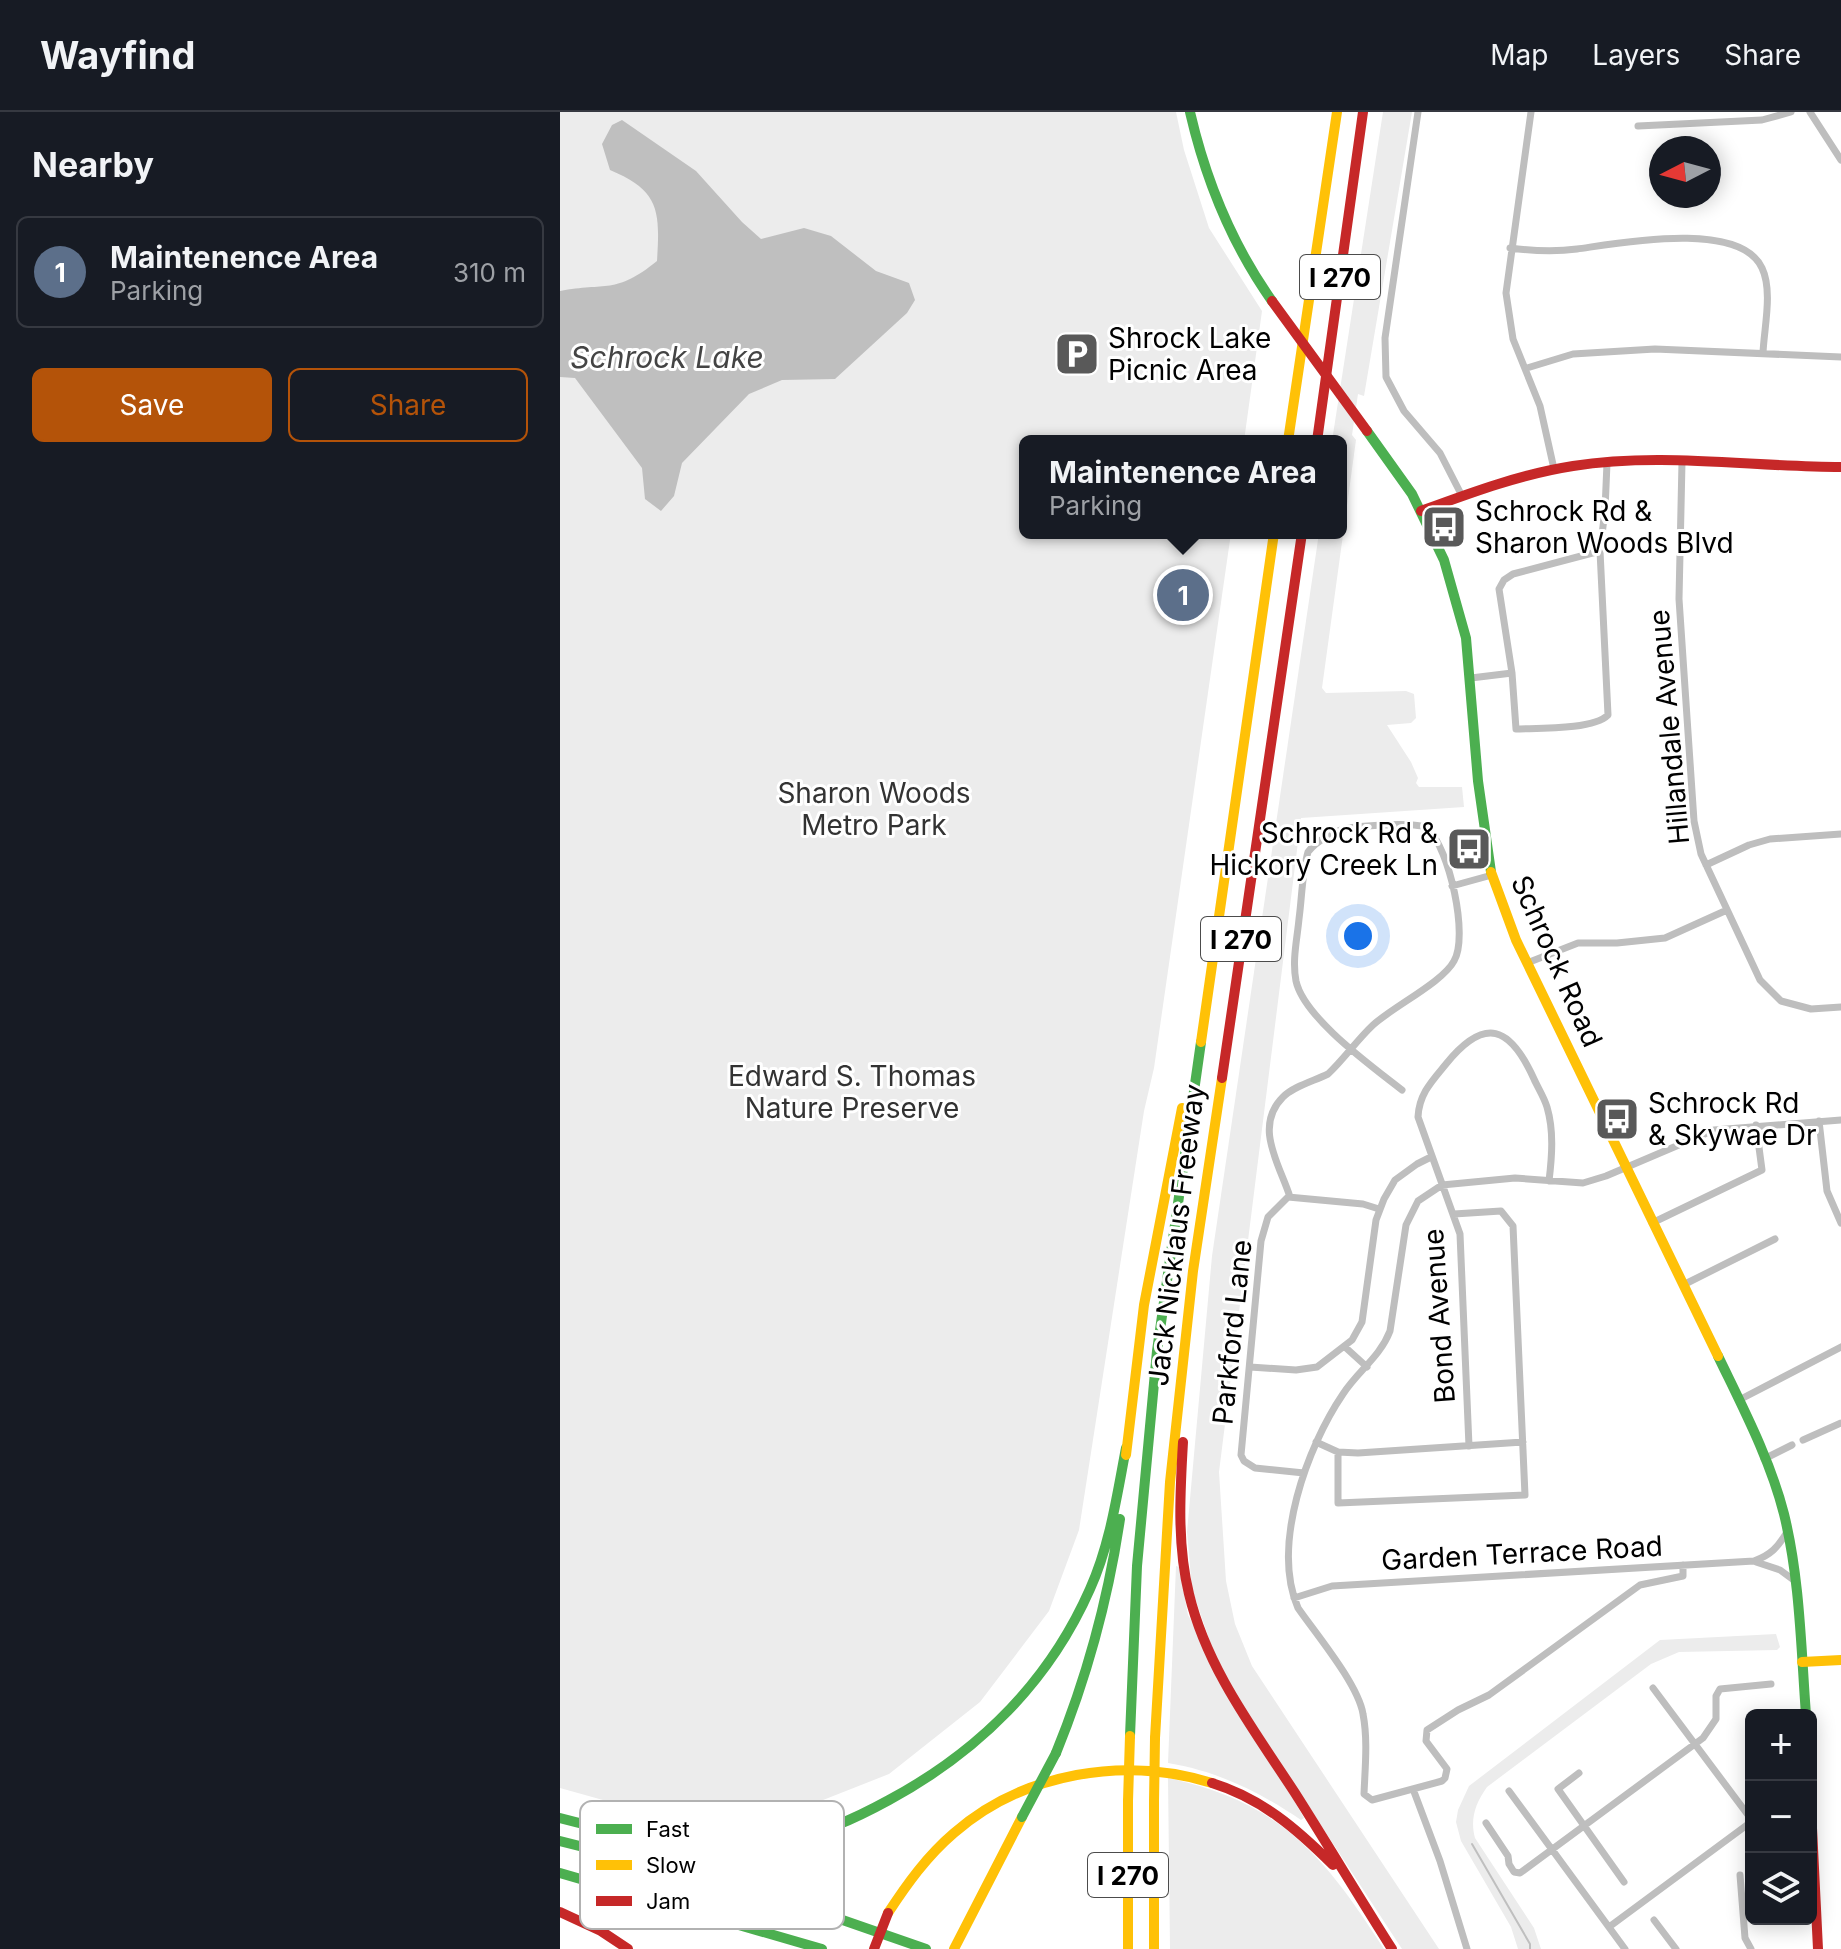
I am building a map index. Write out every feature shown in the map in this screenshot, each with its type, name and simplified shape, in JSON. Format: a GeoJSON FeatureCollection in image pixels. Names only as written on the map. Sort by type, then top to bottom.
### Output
{"type":"FeatureCollection","features":[{"type":"Feature","properties":{"kind":"main road","name":"Schrock Road"},"geometry":{"type":"LineString","coordinates":[[1190,112],[1205,170],[1225,223],[1272,301],[1421,511],[1444,560],[1466,638],[1478,781],[1492,875],[1527,963],[1739,1400],[1780,1501],[1796,1581],[1806,1709]]}},
{"type":"Feature","properties":{"kind":"main road","name":"I 270"},"geometry":{"type":"LineString","coordinates":[[1318,435],[1363,112]]}},
{"type":"Feature","properties":{"kind":"main road","name":"I 270"},"geometry":{"type":"LineString","coordinates":[[1289,435],[1336,114]]}},
{"type":"Feature","properties":{"kind":"main road"},"geometry":{"type":"LineString","coordinates":[[1421,511],[1554,469],[1607,463],[1841,467]]}},
{"type":"Feature","properties":{"kind":"main road","name":"Jack Nicklaus Freeway"},"geometry":{"type":"LineString","coordinates":[[1128,1949],[1130,1736],[1137,1566],[1149,1428],[1167,1270],[1273,539]]}},
{"type":"Feature","properties":{"kind":"main road","name":"Jack Nicklaus Freeway"},"geometry":{"type":"LineString","coordinates":[[1154,1949],[1155,1738],[1170,1482],[1211,1139],[1301,539]]}},
{"type":"Feature","properties":{"kind":"main road"},"geometry":{"type":"LineString","coordinates":[[954,1949],[1056,1753],[1100,1632],[1112,1577],[1140,1334],[1155,1239],[1181,1109],[1204,1018]]}},
{"type":"Feature","properties":{"kind":"main road"},"geometry":{"type":"LineString","coordinates":[[1190,1301],[1181,1528],[1185,1574],[1194,1613],[1213,1662],[1231,1694],[1392,1949]]}},
{"type":"Feature","properties":{"kind":"main road"},"geometry":{"type":"LineString","coordinates":[[844,1822],[904,1794],[945,1769],[985,1737],[1023,1698],[1074,1622],[1103,1553],[1126,1448]]}},
{"type":"Feature","properties":{"kind":"main road"},"geometry":{"type":"LineString","coordinates":[[1802,1662],[1841,1660]]}},
{"type":"Feature","properties":{"kind":"main road"},"geometry":{"type":"LineString","coordinates":[[874,1949],[888,1913],[906,1885],[931,1854],[981,1812],[1037,1784],[1091,1771],[1133,1769],[1168,1772],[1221,1786],[1261,1804],[1298,1829],[1349,1883]]}},
{"type":"Feature","properties":{"kind":"main road"},"geometry":{"type":"LineString","coordinates":[[560,1818],[580,1823]]}},
{"type":"Feature","properties":{"kind":"main road"},"geometry":{"type":"LineString","coordinates":[[560,1841],[580,1846]]}},
{"type":"Feature","properties":{"kind":"main road"},"geometry":{"type":"LineString","coordinates":[[1813,1853],[1818,1949]]}},
{"type":"Feature","properties":{"kind":"main road"},"geometry":{"type":"LineString","coordinates":[[560,1873],[580,1879]]}},
{"type":"Feature","properties":{"kind":"main road"},"geometry":{"type":"LineString","coordinates":[[560,1912],[580,1921]]}},
{"type":"Feature","properties":{"kind":"main road"},"geometry":{"type":"LineString","coordinates":[[844,1921],[926,1949]]}},
{"type":"Feature","properties":{"kind":"main road"},"geometry":{"type":"LineString","coordinates":[[597,1929],[628,1949]]}},
{"type":"Feature","properties":{"kind":"main road"},"geometry":{"type":"LineString","coordinates":[[753,1929],[822,1949]]}},
{"type":"Feature","properties":{"kind":"street"},"geometry":{"type":"LineString","coordinates":[[1418,112],[1385,338],[1386,377],[1404,411],[1440,453],[1462,496]]}},
{"type":"Feature","properties":{"kind":"street"},"geometry":{"type":"LineString","coordinates":[[1531,112],[1506,293],[1513,339],[1540,406],[1554,469]]}},
{"type":"Feature","properties":{"kind":"street"},"geometry":{"type":"LineString","coordinates":[[1638,126],[1762,120],[1791,112]]}},
{"type":"Feature","properties":{"kind":"street"},"geometry":{"type":"LineString","coordinates":[[1810,112],[1841,160]]}},
{"type":"Feature","properties":{"kind":"street"},"geometry":{"type":"LineString","coordinates":[[1510,248],[1538,251],[1673,239],[1728,241],[1748,250],[1762,268],[1766,289],[1763,353]]}},
{"type":"Feature","properties":{"kind":"street"},"geometry":{"type":"LineString","coordinates":[[1527,368],[1573,354],[1655,349],[1841,357]]}},
{"type":"Feature","properties":{"kind":"street","name":"Hillandale Avenue"},"geometry":{"type":"LineString","coordinates":[[1682,462],[1679,599],[1694,821],[1706,865],[1760,980],[1781,1001],[1811,1009],[1841,1007]]}},
{"type":"Feature","properties":{"kind":"street"},"geometry":{"type":"LineString","coordinates":[[1600,551],[1513,574],[1504,580],[1499,589],[1512,673],[1516,729],[1591,724],[1604,720],[1608,715],[1600,551],[1607,463]]}},
{"type":"Feature","properties":{"kind":"street"},"geometry":{"type":"LineString","coordinates":[[1471,678],[1512,673]]}},
{"type":"Feature","properties":{"kind":"street"},"geometry":{"type":"LineString","coordinates":[[1379,1209],[1363,1204],[1290,1197],[1273,1157],[1268,1126],[1283,1097],[1328,1074],[1351,1049],[1372,1026],[1399,1003],[1444,974],[1455,961],[1459,944],[1459,911],[1446,866],[1428,829],[1422,825],[1347,828],[1312,846],[1308,852],[1294,956],[1297,984],[1309,1008],[1351,1049],[1402,1090]]}},
{"type":"Feature","properties":{"kind":"street"},"geometry":{"type":"LineString","coordinates":[[1706,865],[1770,839],[1841,834]]}},
{"type":"Feature","properties":{"kind":"street"},"geometry":{"type":"LineString","coordinates":[[1452,886],[1492,875]]}},
{"type":"Feature","properties":{"kind":"street"},"geometry":{"type":"LineString","coordinates":[[1527,963],[1578,943],[1665,938],[1727,910]]}},
{"type":"Feature","properties":{"kind":"street"},"geometry":{"type":"LineString","coordinates":[[1442,1185],[1418,1117],[1418,1105],[1425,1090],[1468,1040],[1484,1033],[1501,1034],[1515,1044],[1547,1106],[1552,1148],[1549,1181]]}},
{"type":"Feature","properties":{"kind":"street"},"geometry":{"type":"LineString","coordinates":[[1683,1565],[1683,1576],[1640,1585],[1489,1695],[1430,1727],[1425,1738],[1447,1769],[1442,1781],[1372,1800],[1366,1797],[1363,1712],[1350,1684],[1294,1598],[1288,1563],[1304,1473],[1322,1427],[1345,1390],[1384,1347],[1390,1331],[1409,1216],[1425,1194],[1442,1185],[1515,1178],[1583,1183],[1714,1130],[1841,1120]]}},
{"type":"Feature","properties":{"kind":"street"},"geometry":{"type":"LineString","coordinates":[[1819,1121],[1827,1191],[1841,1223]]}},
{"type":"Feature","properties":{"kind":"street"},"geometry":{"type":"LineString","coordinates":[[1652,1223],[1762,1170],[1756,1125]]}},
{"type":"Feature","properties":{"kind":"street"},"geometry":{"type":"LineString","coordinates":[[1250,1367],[1296,1370],[1317,1367],[1345,1347],[1358,1332],[1379,1209],[1395,1180],[1431,1157]]}},
{"type":"Feature","properties":{"kind":"street","name":"Bond Avenue"},"geometry":{"type":"LineString","coordinates":[[1442,1185],[1460,1234],[1469,1446]]}},
{"type":"Feature","properties":{"kind":"street","name":"Parkford Lane"},"geometry":{"type":"LineString","coordinates":[[1290,1197],[1284,1199],[1268,1217],[1261,1241],[1241,1455],[1255,1468],[1304,1473]]}},
{"type":"Feature","properties":{"kind":"street"},"geometry":{"type":"LineString","coordinates":[[1338,1452],[1338,1503],[1525,1495],[1513,1226],[1501,1211],[1454,1214]]}},
{"type":"Feature","properties":{"kind":"street"},"geometry":{"type":"LineString","coordinates":[[1683,1285],[1775,1239]]}},
{"type":"Feature","properties":{"kind":"street"},"geometry":{"type":"LineString","coordinates":[[1345,1347],[1367,1367]]}},
{"type":"Feature","properties":{"kind":"street"},"geometry":{"type":"LineString","coordinates":[[1739,1400],[1841,1347]]}},
{"type":"Feature","properties":{"kind":"street"},"geometry":{"type":"LineString","coordinates":[[1803,1440],[1841,1423]]}},
{"type":"Feature","properties":{"kind":"street"},"geometry":{"type":"LineString","coordinates":[[1316,1442],[1338,1452],[1523,1442]]}},
{"type":"Feature","properties":{"kind":"street"},"geometry":{"type":"LineString","coordinates":[[1764,1459],[1792,1445]]}},
{"type":"Feature","properties":{"kind":"street"},"geometry":{"type":"LineString","coordinates":[[1754,1561],[1766,1557],[1777,1548],[1787,1532]]}},
{"type":"Feature","properties":{"kind":"street","name":"Garden Terrace Road"},"geometry":{"type":"LineString","coordinates":[[1294,1598],[1332,1586],[1754,1561],[1780,1570],[1796,1581]]}},
{"type":"Feature","properties":{"kind":"street"},"geometry":{"type":"LineString","coordinates":[[1486,1823],[1507,1853],[1509,1864],[1517,1873],[1523,1872],[1695,1744],[1716,1719],[1716,1696],[1720,1689],[1771,1684]]}},
{"type":"Feature","properties":{"kind":"street"},"geometry":{"type":"LineString","coordinates":[[1653,1688],[1745,1812]]}},
{"type":"Feature","properties":{"kind":"street"},"geometry":{"type":"LineString","coordinates":[[1579,1773],[1558,1789],[1624,1882]]}},
{"type":"Feature","properties":{"kind":"street"},"geometry":{"type":"LineString","coordinates":[[1413,1789],[1440,1861],[1467,1949]]}},
{"type":"Feature","properties":{"kind":"street"},"geometry":{"type":"LineString","coordinates":[[1509,1791],[1625,1949]]}},
{"type":"Feature","properties":{"kind":"street"},"geometry":{"type":"LineString","coordinates":[[1609,1927],[1745,1825]]}},
{"type":"Feature","properties":{"kind":"street"},"geometry":{"type":"LineString","coordinates":[[1740,1875],[1745,1938],[1751,1949]]}},
{"type":"Feature","properties":{"kind":"street"},"geometry":{"type":"LineString","coordinates":[[1654,1920],[1676,1949]]}},
{"type":"Feature","properties":{"kind":"green space","name":"Sharon Woods Metro Park"},"geometry":{"type":"Polygon","coordinates":[[[560,112],[1176,112],[1184,150],[1209,228],[1262,311],[1245,435],[1019,435],[1019,539],[1230,539],[1154,1068],[1144,1111],[1079,1530],[1049,1611],[980,1702],[889,1774],[821,1801],[607,1801],[560,1788],[560,112]]]}},
{"type":"Feature","properties":{"kind":"green space"},"geometry":{"type":"Polygon","coordinates":[[[1383,112],[1412,112],[1364,396],[1358,394],[1352,435],[1356,440],[1347,506],[1347,435],[1333,435],[1383,112]]]}},
{"type":"Feature","properties":{"kind":"green space"},"geometry":{"type":"Polygon","coordinates":[[[1318,539],[1342,539],[1322,688],[1326,693],[1406,691],[1414,694],[1416,718],[1411,723],[1387,725],[1411,762],[1419,787],[1462,787],[1464,807],[1301,818],[1219,1472],[1226,1581],[1235,1624],[1252,1666],[1439,1949],[1402,1949],[1217,1662],[1192,1589],[1187,1532],[1212,1256],[1318,539]]]}},
{"type":"Feature","properties":{"kind":"green space"},"geometry":{"type":"Polygon","coordinates":[[[1176,1566],[1179,1567],[1188,1615],[1304,1818],[1301,1820],[1238,1784],[1204,1771],[1168,1763],[1176,1566]]]}},
{"type":"Feature","properties":{"kind":"green space"},"geometry":{"type":"Polygon","coordinates":[[[1776,1634],[1780,1647],[1777,1650],[1679,1652],[1651,1664],[1487,1787],[1475,1812],[1475,1838],[1534,1928],[1541,1949],[1518,1949],[1511,1927],[1461,1841],[1456,1822],[1469,1786],[1660,1640],[1776,1634]]]}},
{"type":"Feature","properties":{"kind":"green space"},"geometry":{"type":"Polygon","coordinates":[[[1168,1778],[1207,1788],[1241,1802],[1270,1818],[1296,1838],[1341,1886],[1384,1949],[1170,1949],[1168,1778]]]}},
{"type":"Feature","properties":{"kind":"water","name":"Schrock Lake"},"geometry":{"type":"Polygon","coordinates":[[[622,120],[696,171],[761,239],[804,228],[831,236],[876,271],[909,283],[915,300],[907,313],[835,379],[782,380],[749,394],[682,463],[674,496],[661,511],[645,499],[642,468],[575,378],[560,377],[560,291],[620,283],[657,261],[658,229],[653,205],[639,186],[610,170],[602,144],[612,125],[622,120]]]}},
{"type":"Feature","properties":{"kind":"waterway"},"geometry":{"type":"LineString","coordinates":[[1472,1844],[1530,1944],[1530,1949]]}},
{"type":"Feature","properties":{"kind":"traffic: fast"},"geometry":{"type":"LineString","coordinates":[[1190,112],[1222,211],[1244,257],[1272,301]]}},
{"type":"Feature","properties":{"kind":"traffic: fast"},"geometry":{"type":"LineString","coordinates":[[1367,431],[1412,494],[1444,560],[1466,638],[1478,781],[1491,872]]}},
{"type":"Feature","properties":{"kind":"traffic: fast"},"geometry":{"type":"LineString","coordinates":[[1130,1736],[1137,1566],[1157,1351],[1201,1042]]}},
{"type":"Feature","properties":{"kind":"traffic: fast"},"geometry":{"type":"LineString","coordinates":[[1718,1356],[1763,1453],[1784,1514],[1797,1588],[1806,1709]]}},
{"type":"Feature","properties":{"kind":"traffic: fast"},"geometry":{"type":"LineString","coordinates":[[844,1822],[889,1800],[952,1760],[981,1737],[1032,1684],[1073,1623],[1097,1572],[1112,1520],[1126,1448]]}},
{"type":"Feature","properties":{"kind":"traffic: fast"},"geometry":{"type":"LineString","coordinates":[[1056,1753],[1095,1638],[1120,1519]]}},
{"type":"Feature","properties":{"kind":"traffic: fast"},"geometry":{"type":"LineString","coordinates":[[1022,1817],[1056,1753]]}},
{"type":"Feature","properties":{"kind":"traffic: fast"},"geometry":{"type":"LineString","coordinates":[[560,1818],[580,1823]]}},
{"type":"Feature","properties":{"kind":"traffic: fast"},"geometry":{"type":"LineString","coordinates":[[560,1841],[580,1846]]}},
{"type":"Feature","properties":{"kind":"traffic: fast"},"geometry":{"type":"LineString","coordinates":[[560,1873],[580,1879]]}},
{"type":"Feature","properties":{"kind":"traffic: fast"},"geometry":{"type":"LineString","coordinates":[[844,1921],[926,1949]]}},
{"type":"Feature","properties":{"kind":"traffic: fast"},"geometry":{"type":"LineString","coordinates":[[753,1929],[822,1949]]}},
{"type":"Feature","properties":{"kind":"traffic: slow"},"geometry":{"type":"LineString","coordinates":[[1289,435],[1337,112]]}},
{"type":"Feature","properties":{"kind":"traffic: slow"},"geometry":{"type":"LineString","coordinates":[[1201,1042],[1273,539]]}},
{"type":"Feature","properties":{"kind":"traffic: slow"},"geometry":{"type":"LineString","coordinates":[[1491,872],[1516,940],[1718,1356]]}},
{"type":"Feature","properties":{"kind":"traffic: slow"},"geometry":{"type":"LineString","coordinates":[[1155,1738],[1170,1482],[1193,1271],[1222,1078]]}},
{"type":"Feature","properties":{"kind":"traffic: slow"},"geometry":{"type":"LineString","coordinates":[[1126,1455],[1144,1305],[1182,1108]]}},
{"type":"Feature","properties":{"kind":"traffic: slow"},"geometry":{"type":"LineString","coordinates":[[1802,1662],[1841,1660]]}},
{"type":"Feature","properties":{"kind":"traffic: slow"},"geometry":{"type":"LineString","coordinates":[[1128,1801],[1130,1736]]}},
{"type":"Feature","properties":{"kind":"traffic: slow"},"geometry":{"type":"LineString","coordinates":[[1154,1802],[1155,1738]]}},
{"type":"Feature","properties":{"kind":"traffic: slow"},"geometry":{"type":"LineString","coordinates":[[888,1913],[918,1871],[954,1833],[982,1812],[1043,1783],[1111,1771],[1179,1775],[1212,1783]]}},
{"type":"Feature","properties":{"kind":"traffic: slow"},"geometry":{"type":"LineString","coordinates":[[1128,1801],[1128,1949]]}},
{"type":"Feature","properties":{"kind":"traffic: slow"},"geometry":{"type":"LineString","coordinates":[[1154,1802],[1154,1949]]}},
{"type":"Feature","properties":{"kind":"traffic: slow"},"geometry":{"type":"LineString","coordinates":[[954,1949],[1022,1817]]}},
{"type":"Feature","properties":{"kind":"traffic: jam"},"geometry":{"type":"LineString","coordinates":[[1318,435],[1363,112]]}},
{"type":"Feature","properties":{"kind":"traffic: jam"},"geometry":{"type":"LineString","coordinates":[[1272,301],[1367,431]]}},
{"type":"Feature","properties":{"kind":"traffic: jam"},"geometry":{"type":"LineString","coordinates":[[1421,511],[1534,474],[1606,462],[1673,460],[1841,467]]}},
{"type":"Feature","properties":{"kind":"traffic: jam"},"geometry":{"type":"LineString","coordinates":[[1222,1078],[1301,539]]}},
{"type":"Feature","properties":{"kind":"traffic: jam"},"geometry":{"type":"LineString","coordinates":[[1183,1442],[1180,1500],[1185,1575],[1207,1648],[1233,1698],[1392,1949]]}},
{"type":"Feature","properties":{"kind":"traffic: jam"},"geometry":{"type":"LineString","coordinates":[[1212,1783],[1247,1797],[1277,1816],[1333,1865]]}},
{"type":"Feature","properties":{"kind":"traffic: jam"},"geometry":{"type":"LineString","coordinates":[[1813,1853],[1818,1949]]}},
{"type":"Feature","properties":{"kind":"traffic: jam"},"geometry":{"type":"LineString","coordinates":[[560,1912],[580,1921]]}},
{"type":"Feature","properties":{"kind":"traffic: jam"},"geometry":{"type":"LineString","coordinates":[[874,1949],[888,1913]]}},
{"type":"Feature","properties":{"kind":"traffic: jam"},"geometry":{"type":"LineString","coordinates":[[597,1929],[628,1949]]}},
{"type":"Feature","properties":{"kind":"place","name":"Shrock Lake Picnic Area"},"geometry":{"type":"Point","coordinates":[1077,354]}},
{"type":"Feature","properties":{"kind":"place","name":"Schrock Rd & Sharon Woods Blvd"},"geometry":{"type":"Point","coordinates":[1444,527]}},
{"type":"Feature","properties":{"kind":"place","name":"Maintenence Area"},"geometry":{"type":"Point","coordinates":[1183,595]}},
{"type":"Feature","properties":{"kind":"place","name":"Schrock Rd & Hickory Creek Ln"},"geometry":{"type":"Point","coordinates":[1469,849]}},
{"type":"Feature","properties":{"kind":"place","name":"Schrock Rd & Skywae Dr"},"geometry":{"type":"Point","coordinates":[1617,1119]}},
{"type":"Feature","properties":{"kind":"park label","name":"Edward S. Thomas Nature Preserve"},"geometry":{"type":"Point","coordinates":[852,1092]}}]}
